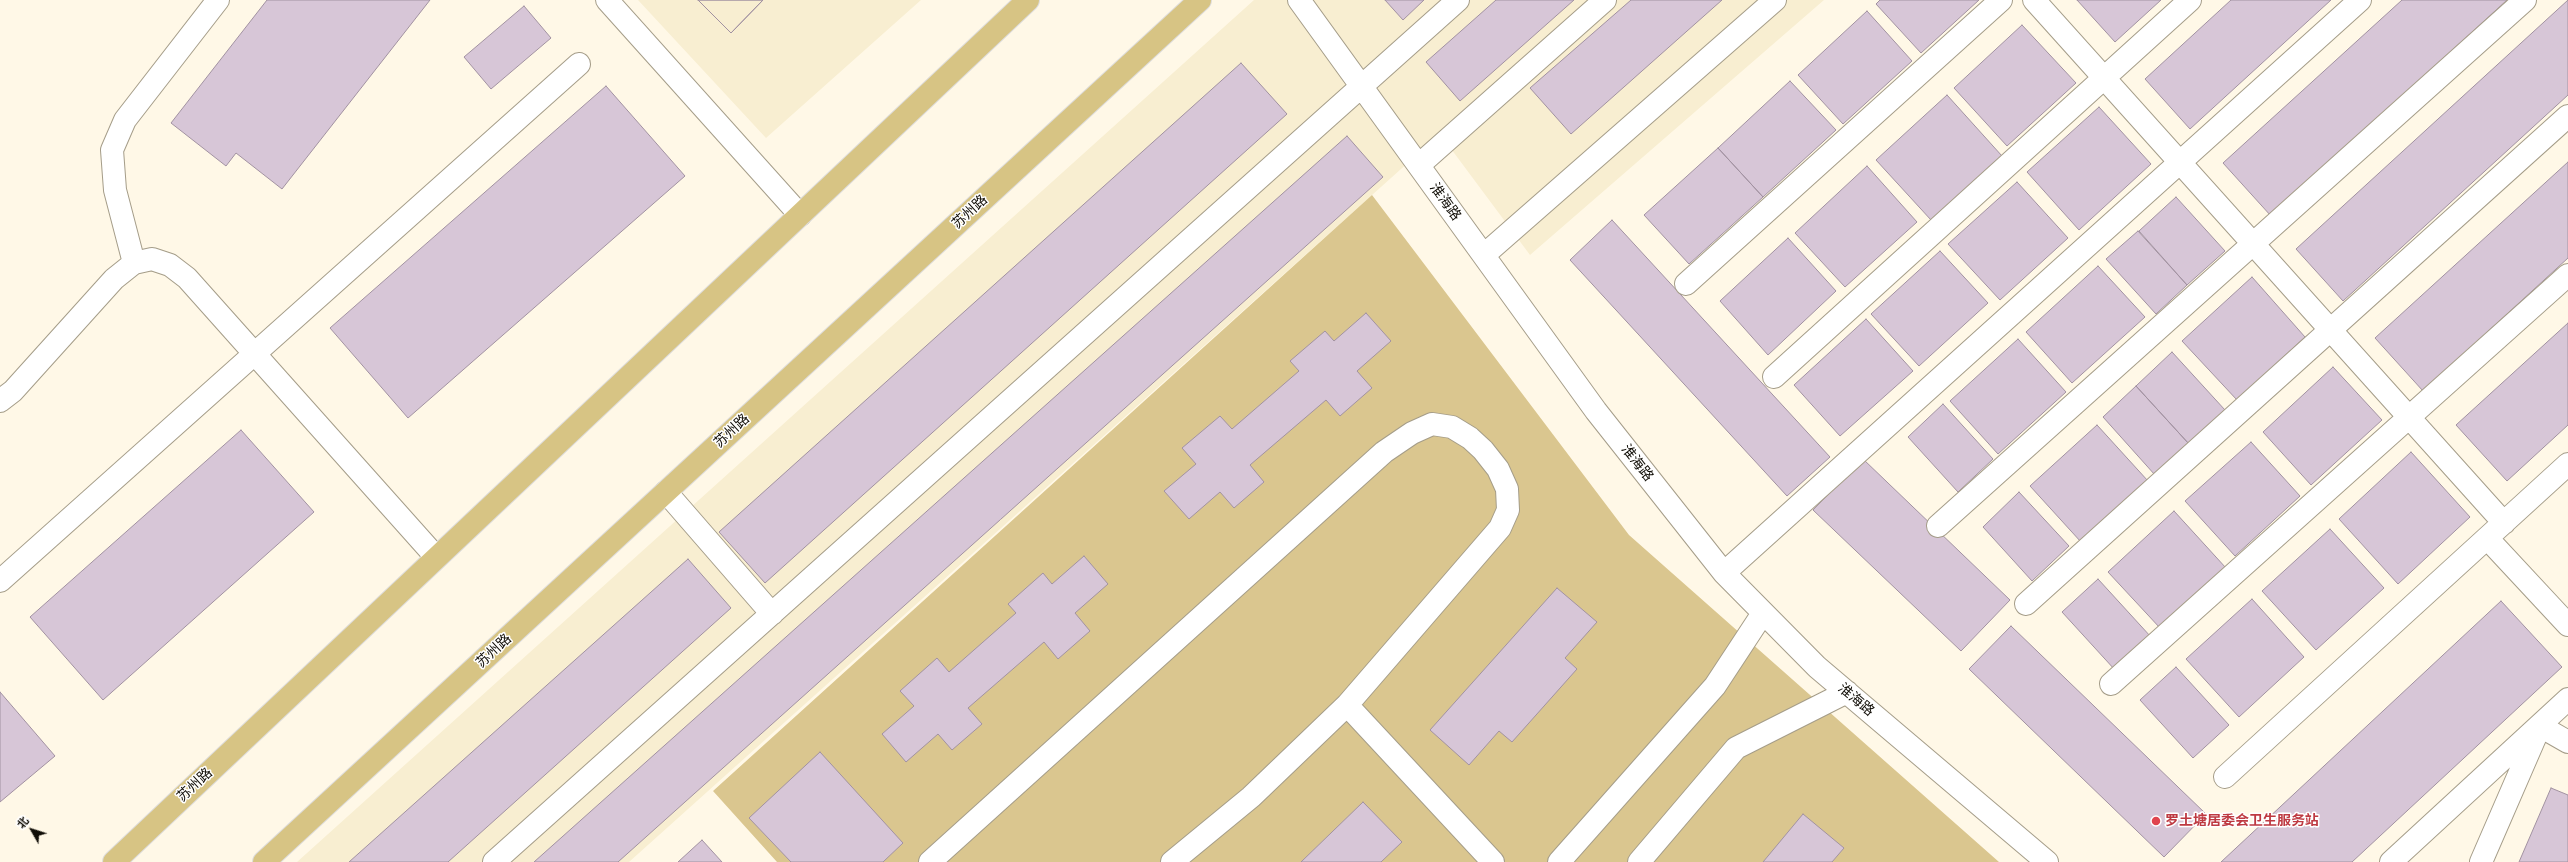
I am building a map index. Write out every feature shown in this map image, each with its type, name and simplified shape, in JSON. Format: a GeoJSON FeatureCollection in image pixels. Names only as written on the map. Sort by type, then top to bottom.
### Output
{"type":"FeatureCollection","features":[{"type":"Feature","properties":{"kind":"main road","name":"苏州路"},"geometry":{"type":"LineString","coordinates":[[114,862],[1028,0]]}},
{"type":"Feature","properties":{"kind":"main road","name":"苏州路"},"geometry":{"type":"LineString","coordinates":[[264,862],[1200,0]]}},
{"type":"Feature","properties":{"kind":"street"},"geometry":{"type":"LineString","coordinates":[[134,263],[115,190],[112,150],[125,120],[218,0]]}},
{"type":"Feature","properties":{"kind":"street"},"geometry":{"type":"LineString","coordinates":[[607,0],[800,215]]}},
{"type":"Feature","properties":{"kind":"street","name":"淮海路"},"geometry":{"type":"LineString","coordinates":[[1299,0],[1596,411],[1724,573],[1817,668],[2047,862]]}},
{"type":"Feature","properties":{"kind":"street"},"geometry":{"type":"LineString","coordinates":[[494,862],[1458,0]]}},
{"type":"Feature","properties":{"kind":"street"},"geometry":{"type":"LineString","coordinates":[[1419,165],[1605,0]]}},
{"type":"Feature","properties":{"kind":"street"},"geometry":{"type":"LineString","coordinates":[[1484,255],[1775,0]]}},
{"type":"Feature","properties":{"kind":"street"},"geometry":{"type":"LineString","coordinates":[[1686,284],[2001,0]]}},
{"type":"Feature","properties":{"kind":"street"},"geometry":{"type":"LineString","coordinates":[[2034,0],[2504,523]]}},
{"type":"Feature","properties":{"kind":"street"},"geometry":{"type":"LineString","coordinates":[[1774,377],[2190,0]]}},
{"type":"Feature","properties":{"kind":"street"},"geometry":{"type":"LineString","coordinates":[[1724,573],[2180,164],[2360,0]]}},
{"type":"Feature","properties":{"kind":"street"},"geometry":{"type":"LineString","coordinates":[[1938,526],[2525,0]]}},
{"type":"Feature","properties":{"kind":"street"},"geometry":{"type":"LineString","coordinates":[[0,581],[579,64]]}},
{"type":"Feature","properties":{"kind":"street"},"geometry":{"type":"LineString","coordinates":[[2026,604],[2568,116]]}},
{"type":"Feature","properties":{"kind":"street"},"geometry":{"type":"LineString","coordinates":[[0,401],[13,391],[114,279],[134,263],[152,259],[170,264],[187,278],[436,557]]}},
{"type":"Feature","properties":{"kind":"street"},"geometry":{"type":"LineString","coordinates":[[2111,684],[2568,275]]}},
{"type":"Feature","properties":{"kind":"street"},"geometry":{"type":"LineString","coordinates":[[930,862],[1384,452],[1412,433],[1432,424],[1452,427],[1484,450],[1498,469],[1507,489],[1508,510],[1500,528],[1347,705],[1251,797],[1172,862]]}},
{"type":"Feature","properties":{"kind":"street"},"geometry":{"type":"LineString","coordinates":[[2225,777],[2568,464]]}},
{"type":"Feature","properties":{"kind":"street"},"geometry":{"type":"LineString","coordinates":[[666,492],[772,614]]}},
{"type":"Feature","properties":{"kind":"street"},"geometry":{"type":"LineString","coordinates":[[2487,538],[2568,625]]}},
{"type":"Feature","properties":{"kind":"street"},"geometry":{"type":"LineString","coordinates":[[1559,862],[1714,686],[1763,613]]}},
{"type":"Feature","properties":{"kind":"street"},"geometry":{"type":"LineString","coordinates":[[1639,862],[1736,748],[1847,692]]}},
{"type":"Feature","properties":{"kind":"street"},"geometry":{"type":"LineString","coordinates":[[2392,862],[2568,699]]}},
{"type":"Feature","properties":{"kind":"street"},"geometry":{"type":"LineString","coordinates":[[1347,705],[1492,862]]}},
{"type":"Feature","properties":{"kind":"street"},"geometry":{"type":"LineString","coordinates":[[2540,726],[2568,742]]}},
{"type":"Feature","properties":{"kind":"street"},"geometry":{"type":"LineString","coordinates":[[2481,862],[2540,726]]}},
{"type":"Feature","properties":{"kind":"shaded area"},"geometry":{"type":"Polygon","coordinates":[[[638,0],[921,0],[766,138],[638,0]]]}},
{"type":"Feature","properties":{"kind":"shaded area"},"geometry":{"type":"Polygon","coordinates":[[[1254,0],[1824,0],[1530,255],[1440,134],[629,862],[297,862],[1254,0]]]}},
{"type":"Feature","properties":{"kind":"shaded area"},"geometry":{"type":"Polygon","coordinates":[[[1372,195],[1629,535],[1999,862],[777,862],[713,791],[1372,195]]]}},
{"type":"Feature","properties":{"kind":"building"},"geometry":{"type":"Polygon","coordinates":[[[267,0],[430,0],[282,189],[236,153],[226,166],[171,123],[267,0]]]}},
{"type":"Feature","properties":{"kind":"building"},"geometry":{"type":"Polygon","coordinates":[[[698,0],[763,0],[731,33],[698,0]]]}},
{"type":"Feature","properties":{"kind":"building"},"geometry":{"type":"Polygon","coordinates":[[[698,0],[763,0],[731,33],[698,0]]]}},
{"type":"Feature","properties":{"kind":"building"},"geometry":{"type":"Polygon","coordinates":[[[1385,0],[1424,0],[1403,20],[1385,0]]]}},
{"type":"Feature","properties":{"kind":"building"},"geometry":{"type":"Polygon","coordinates":[[[1496,0],[1574,0],[1460,101],[1426,62],[1496,0]]]}},
{"type":"Feature","properties":{"kind":"building"},"geometry":{"type":"Polygon","coordinates":[[[1631,0],[1722,0],[1571,134],[1530,88],[1631,0]]]}},
{"type":"Feature","properties":{"kind":"building"},"geometry":{"type":"Polygon","coordinates":[[[1880,0],[1979,0],[1921,53],[1876,4],[1880,0]]]}},
{"type":"Feature","properties":{"kind":"building"},"geometry":{"type":"Polygon","coordinates":[[[2077,0],[2161,0],[2115,42],[2077,0]]]}},
{"type":"Feature","properties":{"kind":"building"},"geometry":{"type":"Polygon","coordinates":[[[2231,0],[2331,0],[2190,129],[2145,79],[2231,0]]]}},
{"type":"Feature","properties":{"kind":"building"},"geometry":{"type":"Polygon","coordinates":[[[2402,0],[2507,0],[2271,216],[2223,163],[2402,0]]]}},
{"type":"Feature","properties":{"kind":"building"},"geometry":{"type":"Polygon","coordinates":[[[2568,0],[2568,95],[2343,301],[2296,249],[2568,0]]]}},
{"type":"Feature","properties":{"kind":"building"},"geometry":{"type":"Polygon","coordinates":[[[524,6],[551,38],[491,89],[464,57],[524,6]]]}},
{"type":"Feature","properties":{"kind":"building"},"geometry":{"type":"Polygon","coordinates":[[[1867,11],[1912,61],[1843,124],[1798,75],[1867,11]]]}},
{"type":"Feature","properties":{"kind":"building"},"geometry":{"type":"Polygon","coordinates":[[[2022,25],[2076,83],[2007,146],[1954,88],[2022,25]]]}},
{"type":"Feature","properties":{"kind":"building"},"geometry":{"type":"Polygon","coordinates":[[[1241,63],[1287,114],[765,583],[719,532],[1241,63]]]}},
{"type":"Feature","properties":{"kind":"building"},"geometry":{"type":"Polygon","coordinates":[[[1790,81],[1836,130],[1763,197],[1718,148],[1790,81]]]}},
{"type":"Feature","properties":{"kind":"building"},"geometry":{"type":"Polygon","coordinates":[[[606,86],[685,176],[408,418],[330,328],[606,86]]]}},
{"type":"Feature","properties":{"kind":"building"},"geometry":{"type":"Polygon","coordinates":[[[1947,95],[2002,156],[1931,220],[1876,160],[1947,95]]]}},
{"type":"Feature","properties":{"kind":"building"},"geometry":{"type":"Polygon","coordinates":[[[2099,107],[2151,164],[2079,230],[2027,172],[2099,107]]]}},
{"type":"Feature","properties":{"kind":"building"},"geometry":{"type":"Polygon","coordinates":[[[1347,136],[1383,177],[618,862],[534,862],[1347,136]]]}},
{"type":"Feature","properties":{"kind":"building"},"geometry":{"type":"Polygon","coordinates":[[[1718,148],[1763,197],[1689,264],[1644,215],[1718,148]]]}},
{"type":"Feature","properties":{"kind":"building"},"geometry":{"type":"Polygon","coordinates":[[[2568,162],[2568,258],[2423,391],[2375,338],[2568,162]]]}},
{"type":"Feature","properties":{"kind":"building"},"geometry":{"type":"Polygon","coordinates":[[[1867,166],[1917,222],[1845,287],[1795,233],[1867,166]]]}},
{"type":"Feature","properties":{"kind":"building"},"geometry":{"type":"Polygon","coordinates":[[[2017,182],[2068,238],[2000,300],[1948,244],[2017,182]]]}},
{"type":"Feature","properties":{"kind":"building"},"geometry":{"type":"Polygon","coordinates":[[[2176,197],[2225,251],[2187,285],[2139,231],[2176,197]]]}},
{"type":"Feature","properties":{"kind":"building"},"geometry":{"type":"Polygon","coordinates":[[[1612,220],[1830,457],[1787,496],[1570,260],[1612,220]]]}},
{"type":"Feature","properties":{"kind":"building"},"geometry":{"type":"Polygon","coordinates":[[[2138,231],[2187,285],[2156,314],[2106,259],[2138,231]]]}},
{"type":"Feature","properties":{"kind":"building"},"geometry":{"type":"Polygon","coordinates":[[[1788,238],[1836,291],[1768,355],[1720,301],[1788,238]]]}},
{"type":"Feature","properties":{"kind":"building"},"geometry":{"type":"Polygon","coordinates":[[[1940,251],[1988,303],[1919,366],[1871,314],[1940,251]]]}},
{"type":"Feature","properties":{"kind":"building"},"geometry":{"type":"Polygon","coordinates":[[[2098,266],[2145,317],[2072,383],[2026,332],[2098,266]]]}},
{"type":"Feature","properties":{"kind":"building"},"geometry":{"type":"Polygon","coordinates":[[[2252,277],[2305,337],[2237,400],[2182,341],[2252,277]]]}},
{"type":"Feature","properties":{"kind":"building"},"geometry":{"type":"Polygon","coordinates":[[[1366,313],[1391,341],[1357,371],[1372,388],[1340,416],[1326,400],[1250,465],[1264,482],[1234,508],[1220,492],[1189,519],[1164,491],[1196,464],[1182,448],[1220,416],[1232,429],[1299,371],[1290,361],[1325,331],[1334,341],[1366,313]]]}},
{"type":"Feature","properties":{"kind":"building"},"geometry":{"type":"Polygon","coordinates":[[[1866,319],[1913,371],[1840,436],[1794,385],[1866,319]]]}},
{"type":"Feature","properties":{"kind":"building"},"geometry":{"type":"Polygon","coordinates":[[[2568,323],[2568,425],[2507,481],[2456,425],[2568,323]]]}},
{"type":"Feature","properties":{"kind":"building"},"geometry":{"type":"Polygon","coordinates":[[[2018,339],[2066,392],[1998,454],[1950,401],[2018,339]]]}},
{"type":"Feature","properties":{"kind":"building"},"geometry":{"type":"Polygon","coordinates":[[[2172,352],[2225,410],[2189,444],[2136,386],[2172,352]]]}},
{"type":"Feature","properties":{"kind":"building"},"geometry":{"type":"Polygon","coordinates":[[[2333,367],[2382,420],[2311,485],[2263,432],[2333,367]]]}},
{"type":"Feature","properties":{"kind":"building"},"geometry":{"type":"Polygon","coordinates":[[[2136,386],[2189,444],[2155,475],[2103,417],[2136,386]]]}},
{"type":"Feature","properties":{"kind":"building"},"geometry":{"type":"Polygon","coordinates":[[[1943,404],[1993,459],[1958,492],[1908,437],[1943,404]]]}},
{"type":"Feature","properties":{"kind":"building"},"geometry":{"type":"Polygon","coordinates":[[[2097,425],[2148,481],[2081,542],[2030,486],[2097,425]]]}},
{"type":"Feature","properties":{"kind":"building"},"geometry":{"type":"Polygon","coordinates":[[[241,430],[314,512],[103,700],[30,617],[241,430]]]}},
{"type":"Feature","properties":{"kind":"building"},"geometry":{"type":"Polygon","coordinates":[[[2251,442],[2300,496],[2235,556],[2185,501],[2251,442]]]}},
{"type":"Feature","properties":{"kind":"building"},"geometry":{"type":"Polygon","coordinates":[[[2411,452],[2470,517],[2398,584],[2339,519],[2411,452]]]}},
{"type":"Feature","properties":{"kind":"building"},"geometry":{"type":"Polygon","coordinates":[[[1863,459],[2010,600],[1961,651],[1813,510],[1863,459]]]}},
{"type":"Feature","properties":{"kind":"building"},"geometry":{"type":"Polygon","coordinates":[[[2019,492],[2069,546],[2032,581],[1983,527],[2019,492]]]}},
{"type":"Feature","properties":{"kind":"building"},"geometry":{"type":"Polygon","coordinates":[[[2174,511],[2226,568],[2160,628],[2108,572],[2174,511]]]}},
{"type":"Feature","properties":{"kind":"building"},"geometry":{"type":"Polygon","coordinates":[[[2330,529],[2384,588],[2316,650],[2262,591],[2330,529]]]}},
{"type":"Feature","properties":{"kind":"building"},"geometry":{"type":"Polygon","coordinates":[[[1084,556],[1108,584],[1075,613],[1090,631],[1058,659],[1044,642],[968,708],[982,724],[952,750],[938,734],[906,762],[882,734],[914,706],[900,691],[937,658],[949,672],[1016,613],[1008,604],[1043,573],[1052,584],[1084,556]]]}},
{"type":"Feature","properties":{"kind":"building"},"geometry":{"type":"Polygon","coordinates":[[[688,559],[731,608],[448,862],[349,862],[688,559]]]}},
{"type":"Feature","properties":{"kind":"building"},"geometry":{"type":"Polygon","coordinates":[[[2098,579],[2151,637],[2115,670],[2062,612],[2098,579]]]}},
{"type":"Feature","properties":{"kind":"building"},"geometry":{"type":"Polygon","coordinates":[[[1557,588],[1597,622],[1565,658],[1577,669],[1512,742],[1499,731],[1469,765],[1430,730],[1557,588]]]}},
{"type":"Feature","properties":{"kind":"building"},"geometry":{"type":"Polygon","coordinates":[[[2252,599],[2304,657],[2239,717],[2186,659],[2252,599]]]}},
{"type":"Feature","properties":{"kind":"building"},"geometry":{"type":"Polygon","coordinates":[[[2501,601],[2562,667],[2352,862],[2221,862],[2501,601]]]}},
{"type":"Feature","properties":{"kind":"building"},"geometry":{"type":"Polygon","coordinates":[[[2011,626],[2206,814],[2164,857],[1969,669],[2011,626]]]}},
{"type":"Feature","properties":{"kind":"building"},"geometry":{"type":"Polygon","coordinates":[[[2176,667],[2229,725],[2193,758],[2140,700],[2176,667]]]}},
{"type":"Feature","properties":{"kind":"building"},"geometry":{"type":"Polygon","coordinates":[[[0,692],[55,756],[0,802],[0,692]]]}},
{"type":"Feature","properties":{"kind":"building"},"geometry":{"type":"Polygon","coordinates":[[[820,752],[903,843],[883,862],[791,862],[749,818],[820,752]]]}},
{"type":"Feature","properties":{"kind":"building"},"geometry":{"type":"Polygon","coordinates":[[[2551,788],[2568,795],[2568,862],[2519,862],[2551,788]]]}},
{"type":"Feature","properties":{"kind":"building"},"geometry":{"type":"Polygon","coordinates":[[[1363,802],[1402,842],[1381,862],[1301,862],[1363,802]]]}},
{"type":"Feature","properties":{"kind":"building"},"geometry":{"type":"Polygon","coordinates":[[[1803,814],[1844,848],[1832,862],[1763,862],[1803,814]]]}},
{"type":"Feature","properties":{"kind":"building"},"geometry":{"type":"Polygon","coordinates":[[[702,840],[722,862],[678,862],[702,840]]]}},
{"type":"Feature","properties":{"kind":"place","name":"罗土塘居委会卫生服务站"},"geometry":{"type":"Point","coordinates":[2156,821]}}]}
